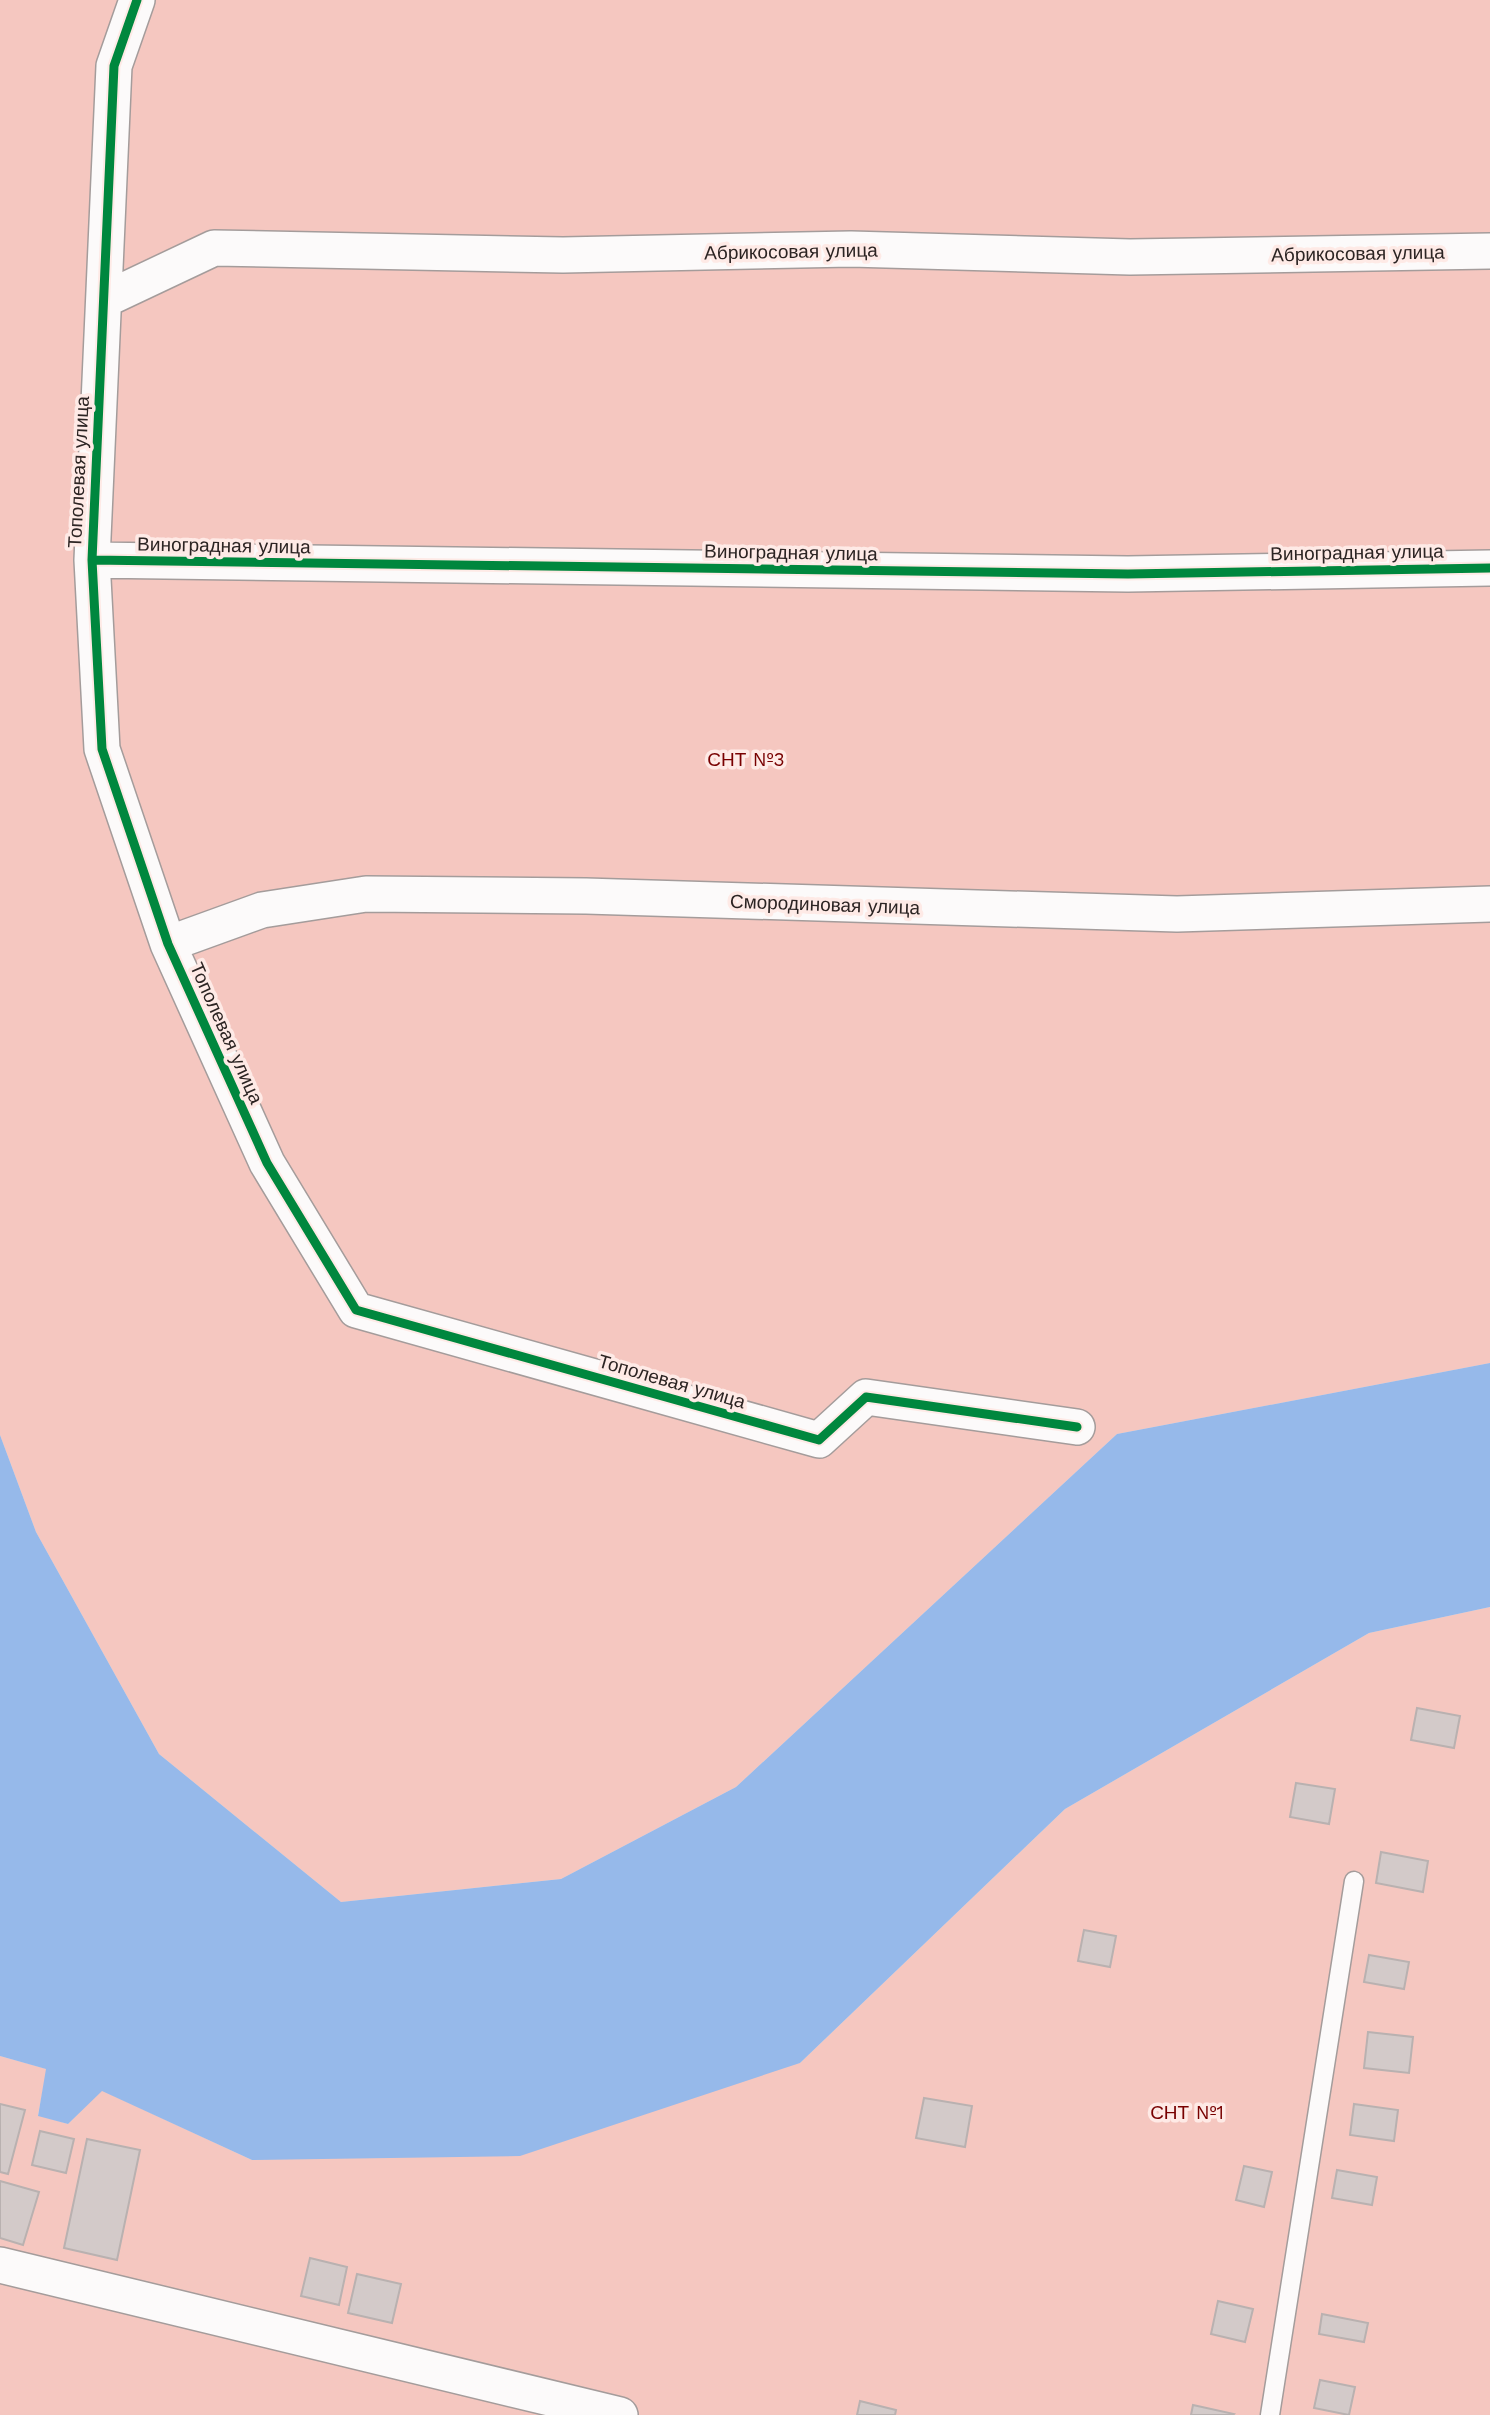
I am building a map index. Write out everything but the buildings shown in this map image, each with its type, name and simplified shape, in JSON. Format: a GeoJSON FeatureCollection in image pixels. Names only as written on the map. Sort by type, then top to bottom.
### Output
{"type":"FeatureCollection","features":[{"type":"Feature","properties":{"kind":"street","name":"Тополевая улица"},"geometry":{"type":"LineString","coordinates":[[137,0],[114,66],[92,560],[102,750],[168,944],[267,1163],[356,1310],[819,1440],[866,1397],[1077,1427]]}},
{"type":"Feature","properties":{"kind":"street","name":"Абрикосовая улица"},"geometry":{"type":"LineString","coordinates":[[104,300],[214,248],[563,255],[851,248],[1130,257],[1490,251]]}},
{"type":"Feature","properties":{"kind":"street","name":"Виноградная улица"},"geometry":{"type":"LineString","coordinates":[[92,560],[1128,574],[1490,568]]}},
{"type":"Feature","properties":{"kind":"street","name":"Смородиновая улица"},"geometry":{"type":"LineString","coordinates":[[168,944],[262,910],[366,894],[586,896],[1177,914],[1490,904]]}},
{"type":"Feature","properties":{"kind":"street"},"geometry":{"type":"LineString","coordinates":[[0,2265],[620,2415]]}},
{"type":"Feature","properties":{"kind":"lane"},"geometry":{"type":"LineString","coordinates":[[1270,2415],[1354,1881]]}},
{"type":"Feature","properties":{"kind":"green space","name":"СНТ №3"},"geometry":{"type":"Polygon","coordinates":[[[0,0],[1490,0],[1490,1363],[1117,1434],[736,1787],[561,1879],[341,1902],[159,1754],[36,1532],[0,1435],[0,0]]]}},
{"type":"Feature","properties":{"kind":"green space","name":"СНТ №1"},"geometry":{"type":"Polygon","coordinates":[[[1490,1607],[1490,2415],[0,2415],[0,2056],[47,2069],[38,2115],[68,2124],[101,2090],[252,2160],[800,2063],[1065,1809],[1369,1633],[1490,1607]]]}},
{"type":"Feature","properties":{"kind":"water"},"geometry":{"type":"Polygon","coordinates":[[[1490,1363],[1490,1607],[1369,1633],[1065,1809],[800,2063],[520,2156],[252,2160],[102,2091],[68,2124],[38,2116],[46,2069],[0,2056],[0,1435],[36,1532],[159,1754],[341,1902],[561,1879],[736,1787],[1117,1434],[1490,1363]]]}},
{"type":"Feature","properties":{"kind":"cycle path"},"geometry":{"type":"LineString","coordinates":[[137,0],[114,66],[92,560],[102,749],[168,944],[267,1163],[356,1310],[819,1440],[866,1397],[1077,1427]]}},
{"type":"Feature","properties":{"kind":"cycle path"},"geometry":{"type":"LineString","coordinates":[[92,560],[1128,574],[1490,568]]}}]}
